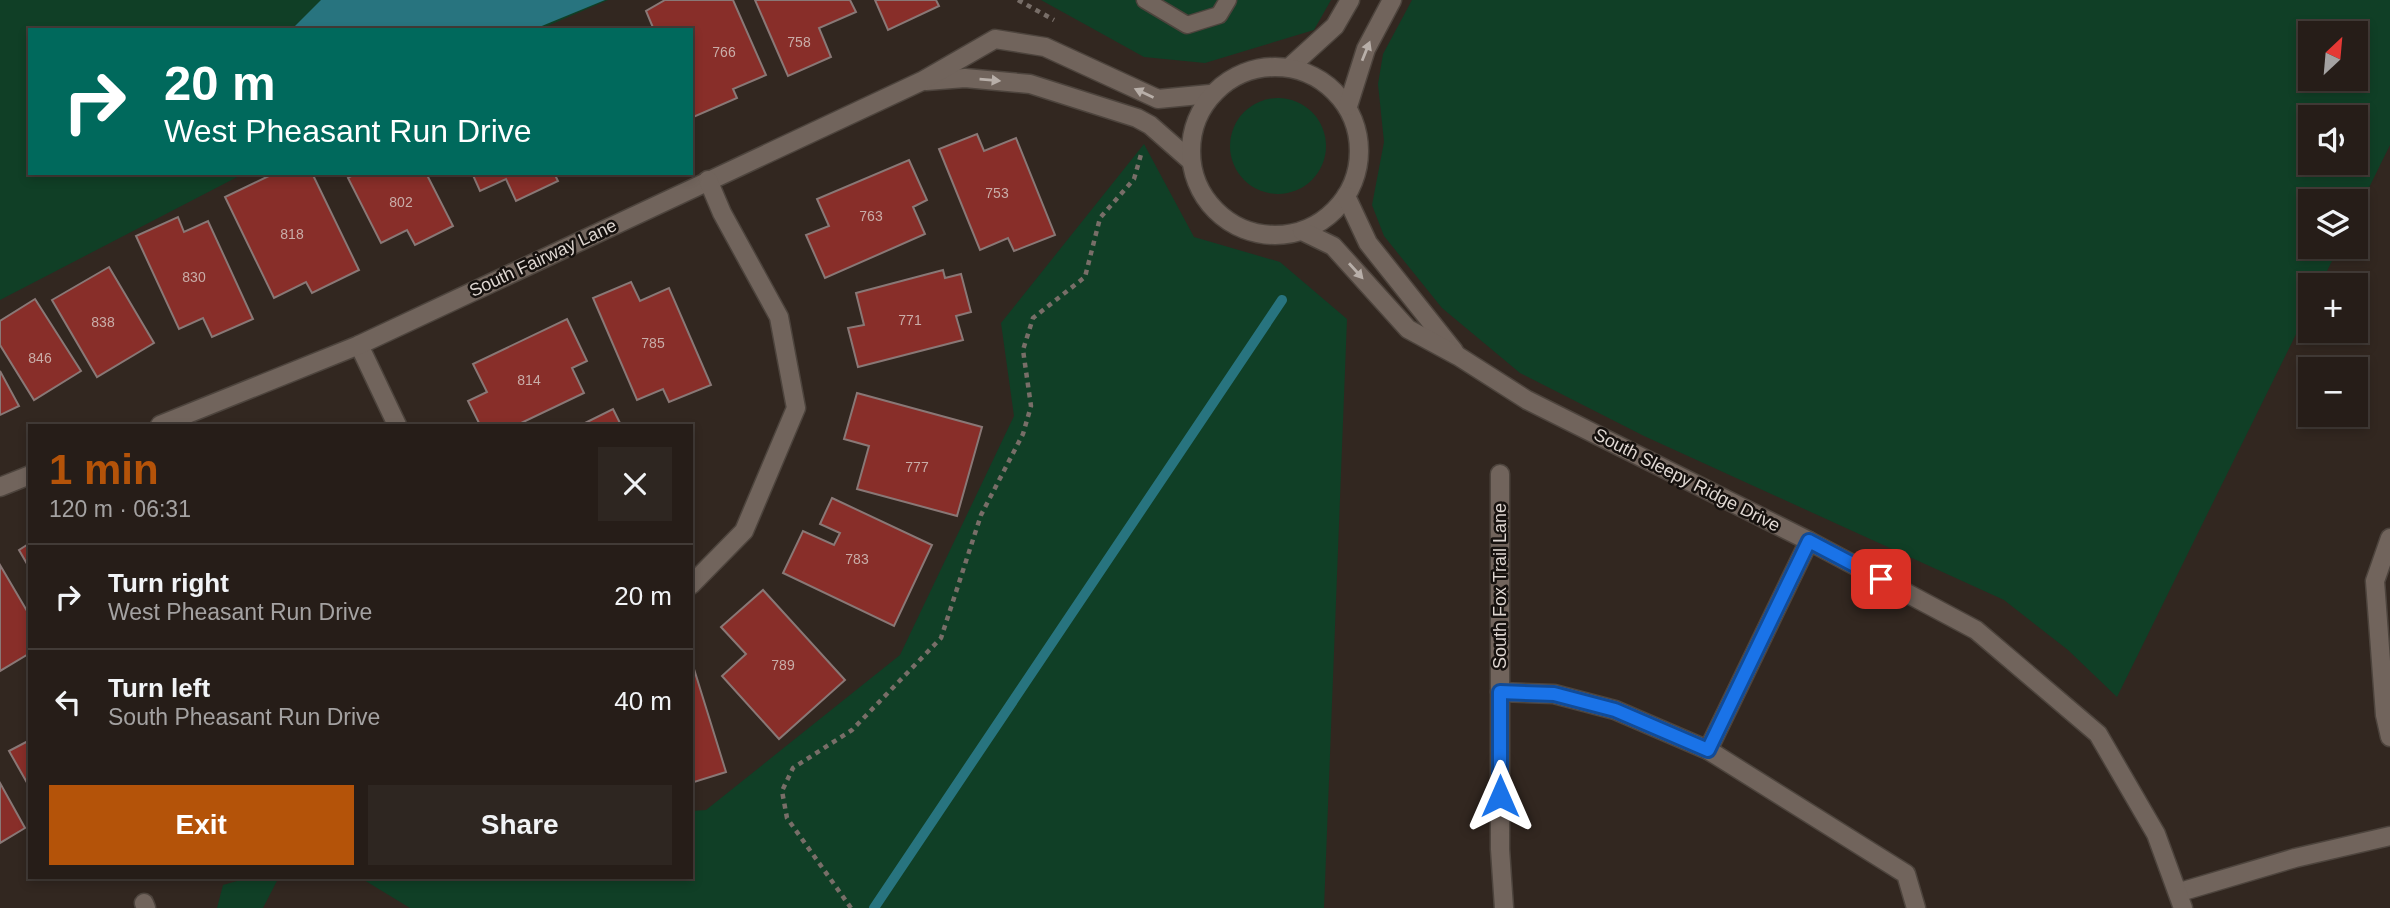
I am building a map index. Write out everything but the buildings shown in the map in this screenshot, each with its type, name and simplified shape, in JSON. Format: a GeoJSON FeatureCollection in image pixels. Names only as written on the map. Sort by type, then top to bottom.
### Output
{"type":"FeatureCollection","features":[{"type":"Feature","properties":{"kind":"street"},"geometry":{"type":"LineString","coordinates":[[1291,66],[1335,26],[1350,0]]}},
{"type":"Feature","properties":{"kind":"street"},"geometry":{"type":"LineString","coordinates":[[1348,106],[1366,49],[1392,0]]}},
{"type":"Feature","properties":{"kind":"street","name":"South Fairway Lane"},"geometry":{"type":"LineString","coordinates":[[162,424],[359,345],[922,81],[995,39],[1045,47],[1158,99],[1210,94]]}},
{"type":"Feature","properties":{"kind":"street"},"geometry":{"type":"LineString","coordinates":[[1262,66],[1291,66],[1319,77],[1348,106],[1358,134],[1359,163],[1346,196],[1323,221],[1302,231],[1273,236],[1243,230],[1224,219],[1203,198],[1191,170],[1189,140],[1210,94],[1234,75],[1262,66]]}},
{"type":"Feature","properties":{"kind":"street","name":"South Fairway Lane"},"geometry":{"type":"LineString","coordinates":[[922,81],[965,78],[1030,83],[1150,125],[1191,160]]}},
{"type":"Feature","properties":{"kind":"street"},"geometry":{"type":"LineString","coordinates":[[693,583],[744,531],[796,408],[779,317],[722,213],[708,180]]}},
{"type":"Feature","properties":{"kind":"street","name":"South Sleepy Ridge Drive"},"geometry":{"type":"LineString","coordinates":[[1346,196],[1368,243],[1458,356]]}},
{"type":"Feature","properties":{"kind":"street","name":"South Sleepy Ridge Drive"},"geometry":{"type":"LineString","coordinates":[[1302,231],[1333,246],[1408,329],[1458,356],[1527,400],[1809,541],[1976,630],[2098,734],[2156,834],[2181,900]]}},
{"type":"Feature","properties":{"kind":"street"},"geometry":{"type":"LineString","coordinates":[[359,345],[397,424]]}},
{"type":"Feature","properties":{"kind":"street","name":"South Fox Trail Lane"},"geometry":{"type":"LineString","coordinates":[[1500,474],[1500,849],[1504,908]]}},
{"type":"Feature","properties":{"kind":"street"},"geometry":{"type":"LineString","coordinates":[[0,487],[28,476]]}},
{"type":"Feature","properties":{"kind":"street"},"geometry":{"type":"LineString","coordinates":[[2390,538],[2375,581],[2385,715],[2390,737]]}},
{"type":"Feature","properties":{"kind":"street"},"geometry":{"type":"LineString","coordinates":[[1708,750],[1809,541]]}},
{"type":"Feature","properties":{"kind":"street"},"geometry":{"type":"LineString","coordinates":[[1500,692],[1554,694],[1615,710],[1708,750],[1906,874],[1916,908]]}},
{"type":"Feature","properties":{"kind":"street"},"geometry":{"type":"LineString","coordinates":[[2181,900],[2295,859],[2390,836]]}},
{"type":"Feature","properties":{"kind":"lane"},"geometry":{"type":"LineString","coordinates":[[1145,0],[1187,25],[1219,15],[1228,0]]}},
{"type":"Feature","properties":{"kind":"path"},"geometry":{"type":"LineString","coordinates":[[1018,0],[1066,26]]}},
{"type":"Feature","properties":{"kind":"path"},"geometry":{"type":"LineString","coordinates":[[850,908],[787,818],[782,791],[793,768],[852,730],[941,638],[981,515],[1023,434],[1031,406],[1023,350],[1033,318],[1085,277],[1100,218],[1134,179],[1150,125]]}},
{"type":"Feature","properties":{"kind":"green space"},"geometry":{"type":"Polygon","coordinates":[[[0,0],[608,0],[543,28],[28,28],[28,175],[241,175],[0,300],[0,0]]]}},
{"type":"Feature","properties":{"kind":"green space"},"geometry":{"type":"Polygon","coordinates":[[[1041,0],[1331,0],[1314,30],[1205,63],[1144,57],[1041,0]]]}},
{"type":"Feature","properties":{"kind":"green space"},"geometry":{"type":"Polygon","coordinates":[[[1412,0],[2390,0],[2390,145],[2368,190],[2298,189],[2298,259],[2333,259],[2326,273],[2298,273],[2298,330],[2117,697],[2068,650],[2004,600],[1644,436],[1520,373],[1442,308],[1384,236],[1372,205],[1384,142],[1378,84],[1383,54],[1412,0]]]}},
{"type":"Feature","properties":{"kind":"green space"},"geometry":{"type":"Polygon","coordinates":[[[1278,98],[1296,102],[1312,112],[1322,128],[1326,146],[1322,164],[1312,180],[1296,190],[1278,194],[1260,190],[1244,180],[1234,164],[1230,146],[1234,128],[1244,112],[1260,102],[1278,98]]]}},
{"type":"Feature","properties":{"kind":"green space"},"geometry":{"type":"Polygon","coordinates":[[[1144,144],[1194,237],[1280,262],[1347,319],[1324,908],[410,908],[362,879],[693,879],[693,811],[706,810],[900,655],[1014,416],[1001,323],[1144,144]]]}},
{"type":"Feature","properties":{"kind":"green space"},"geometry":{"type":"Polygon","coordinates":[[[244,879],[278,879],[263,908],[217,908],[223,885],[244,879]]]}},
{"type":"Feature","properties":{"kind":"water"},"geometry":{"type":"Polygon","coordinates":[[[321,0],[605,0],[537,28],[293,28],[321,0]]]}},
{"type":"Feature","properties":{"kind":"waterway"},"geometry":{"type":"LineString","coordinates":[[874,908],[1282,300]]}},
{"type":"Feature","properties":{"kind":"route"},"geometry":{"type":"LineString","coordinates":[[1500,796],[1500,692],[1554,694],[1615,710],[1708,750],[1809,541],[1881,579]]}}]}
